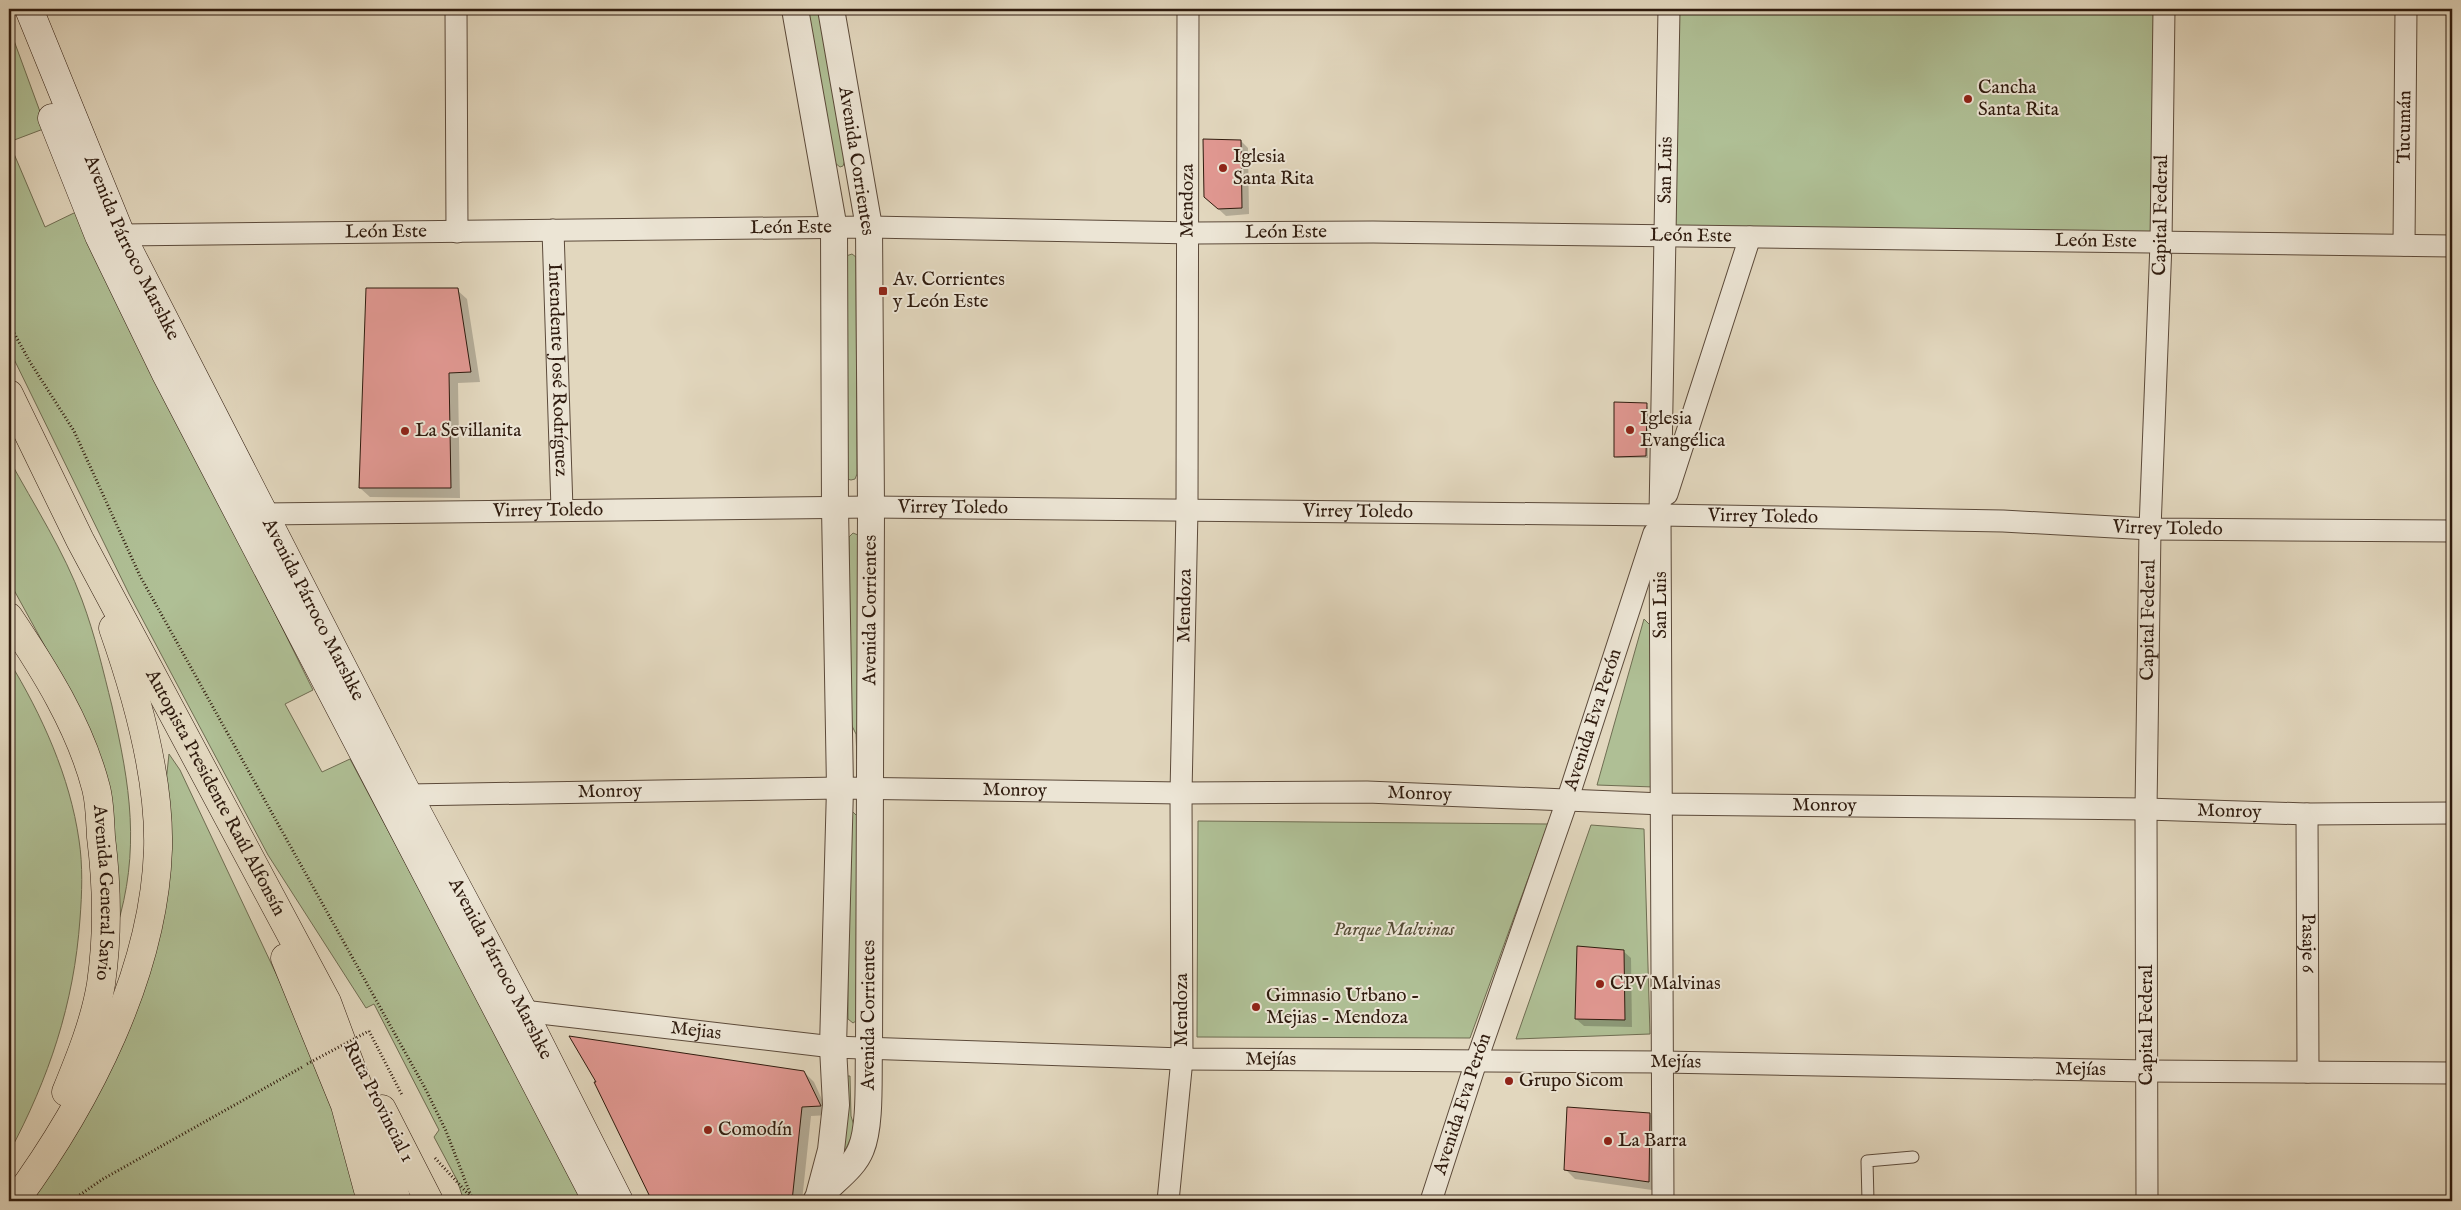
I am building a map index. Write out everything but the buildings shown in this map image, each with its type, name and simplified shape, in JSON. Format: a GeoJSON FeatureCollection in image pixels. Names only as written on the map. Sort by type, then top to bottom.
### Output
{"type":"FeatureCollection","features":[{"type":"Feature","properties":{"kind":"highway","name":"Autopista Presidente Raúl Alfonsín"},"geometry":{"type":"LineString","coordinates":[[9,394],[80,540],[327,1002],[380,1148],[397,1201]]}},
{"type":"Feature","properties":{"kind":"highway"},"geometry":{"type":"LineString","coordinates":[[14,1201],[75,1113],[132,984],[153,901],[157,858],[155,790],[137,706],[117,641],[80,540]]}},
{"type":"Feature","properties":{"kind":"highway","name":"Avenida General Savio"},"geometry":{"type":"LineString","coordinates":[[9,617],[48,679],[72,723],[96,789],[105,865],[105,926],[101,985],[75,1070],[59,1110],[9,1199]]}},
{"type":"Feature","properties":{"kind":"highway"},"geometry":{"type":"LineString","coordinates":[[204,772],[332,1069],[357,1144],[371,1201]]}},
{"type":"Feature","properties":{"kind":"highway","name":"Ruta Provincial 1"},"geometry":{"type":"LineString","coordinates":[[327,1002],[429,1201]]}},
{"type":"Feature","properties":{"kind":"main road","name":"Avenida Párroco Marshke"},"geometry":{"type":"LineString","coordinates":[[29,9],[121,235],[263,514],[397,797],[597,1201]]}},
{"type":"Feature","properties":{"kind":"main road","name":"Avenida Párroco Marshke"},"geometry":{"type":"LineString","coordinates":[[9,10],[103,244],[165,372],[397,797],[523,1011],[618,1201]]}},
{"type":"Feature","properties":{"kind":"street"},"geometry":{"type":"LineString","coordinates":[[456,9],[458,232]]}},
{"type":"Feature","properties":{"kind":"street","name":"Avenida Corrientes"},"geometry":{"type":"LineString","coordinates":[[795,9],[834,229],[835,508],[840,788],[833,1047],[835,1112],[831,1150],[817,1200]]}},
{"type":"Feature","properties":{"kind":"street","name":"Avenida Corrientes"},"geometry":{"type":"LineString","coordinates":[[817,1200],[861,1150],[866,1131],[869,1049],[871,507],[869,227],[831,9]]}},
{"type":"Feature","properties":{"kind":"street","name":"Mendoza"},"geometry":{"type":"LineString","coordinates":[[1168,1201],[1182,1059],[1181,793],[1187,510],[1188,9]]}},
{"type":"Feature","properties":{"kind":"street","name":"San Luis"},"geometry":{"type":"LineString","coordinates":[[1663,1201],[1660,515],[1669,9]]}},
{"type":"Feature","properties":{"kind":"street","name":"Capital Federal"},"geometry":{"type":"LineString","coordinates":[[2147,1201],[2146,809],[2150,529],[2161,243],[2164,9]]}},
{"type":"Feature","properties":{"kind":"street","name":"Tucumán"},"geometry":{"type":"LineString","coordinates":[[2404,245],[2406,9]]}},
{"type":"Feature","properties":{"kind":"street","name":"León Este"},"geometry":{"type":"LineString","coordinates":[[121,235],[834,229],[869,227],[1187,233],[1373,232],[2452,246]]}},
{"type":"Feature","properties":{"kind":"street","name":"Intendente José Rodríguez"},"geometry":{"type":"LineString","coordinates":[[553,230],[562,509]]}},
{"type":"Feature","properties":{"kind":"street","name":"Avenida Eva Perón"},"geometry":{"type":"LineString","coordinates":[[1431,1201],[1476,1062],[1567,801],[1750,238]]}},
{"type":"Feature","properties":{"kind":"street","name":"Virrey Toledo"},"geometry":{"type":"LineString","coordinates":[[263,514],[562,509],[871,507],[2002,520],[2150,529],[2452,531]]}},
{"type":"Feature","properties":{"kind":"street","name":"Monroy"},"geometry":{"type":"LineString","coordinates":[[397,797],[840,788],[1181,793],[1367,792],[1662,804],[2146,809],[2307,814],[2452,813]]}},
{"type":"Feature","properties":{"kind":"street","name":"Pasaje 6"},"geometry":{"type":"LineString","coordinates":[[2307,814],[2308,1072]]}},
{"type":"Feature","properties":{"kind":"street","name":"Mejias"},"geometry":{"type":"LineString","coordinates":[[523,1011],[833,1047],[869,1049]]}},
{"type":"Feature","properties":{"kind":"street","name":"Mejías"},"geometry":{"type":"LineString","coordinates":[[869,1049],[1182,1059],[1663,1062],[2148,1071],[2452,1073]]}},
{"type":"Feature","properties":{"kind":"lane"},"geometry":{"type":"LineString","coordinates":[[1868,1201],[1867,1161],[1913,1157]]}},
{"type":"Feature","properties":{"kind":"path"},"geometry":{"type":"LineString","coordinates":[[9,324],[30,362],[74,431],[140,576],[425,1088],[446,1131],[472,1200]]}},
{"type":"Feature","properties":{"kind":"path"},"geometry":{"type":"LineString","coordinates":[[71,1201],[103,1179],[369,1031]]}},
{"type":"Feature","properties":{"kind":"path"},"geometry":{"type":"LineString","coordinates":[[433,1156],[472,1200]]}},
{"type":"Feature","properties":{"kind":"green space"},"geometry":{"type":"Polygon","coordinates":[[[808,9],[818,9],[845,160],[843,166],[840,167],[835,163],[808,9]]]}},
{"type":"Feature","properties":{"kind":"green space"},"geometry":{"type":"Polygon","coordinates":[[[1677,9],[2156,9],[2159,232],[1675,226],[1677,9]]]}},
{"type":"Feature","properties":{"kind":"green space"},"geometry":{"type":"Polygon","coordinates":[[[9,27],[46,128],[9,142],[9,27]]]}},
{"type":"Feature","properties":{"kind":"green space"},"geometry":{"type":"Polygon","coordinates":[[[9,142],[45,227],[76,212],[313,690],[285,704],[322,772],[350,759],[585,1201],[464,1201],[457,1180],[434,1137],[439,1130],[374,1004],[366,1008],[268,855],[129,594],[9,349],[9,142]]]}},
{"type":"Feature","properties":{"kind":"green space"},"geometry":{"type":"Polygon","coordinates":[[[852,254],[856,257],[857,474],[855,479],[851,480],[847,479],[846,256],[852,254]]]}},
{"type":"Feature","properties":{"kind":"green space"},"geometry":{"type":"Polygon","coordinates":[[[9,459],[58,546],[75,582],[91,626],[112,706],[124,763],[130,818],[128,872],[124,901],[116,930],[70,692],[9,581],[9,459]]]}},
{"type":"Feature","properties":{"kind":"green space"},"geometry":{"type":"Polygon","coordinates":[[[853,533],[858,535],[857,759],[856,734],[850,722],[849,537],[853,533]]]}},
{"type":"Feature","properties":{"kind":"green space"},"geometry":{"type":"Polygon","coordinates":[[[1644,619],[1650,625],[1654,787],[1597,785],[1644,619]]]}},
{"type":"Feature","properties":{"kind":"green space"},"geometry":{"type":"Polygon","coordinates":[[[9,661],[33,703],[62,770],[75,816],[82,879],[77,950],[65,1011],[57,1040],[36,1097],[9,1153],[9,661]]]}},
{"type":"Feature","properties":{"kind":"green space"},"geometry":{"type":"Polygon","coordinates":[[[169,754],[180,770],[304,1033],[332,1103],[361,1201],[33,1201],[98,1094],[166,782],[169,754]]]}},
{"type":"Feature","properties":{"kind":"green space"},"geometry":{"type":"Polygon","coordinates":[[[853,812],[857,816],[856,1021],[853,1023],[848,1019],[847,816],[853,812]]]}},
{"type":"Feature","properties":{"kind":"green space","name":"Parque Malvinas"},"geometry":{"type":"Polygon","coordinates":[[[1198,821],[1548,824],[1470,1038],[1197,1037],[1198,821]]]}},
{"type":"Feature","properties":{"kind":"green space"},"geometry":{"type":"Polygon","coordinates":[[[1591,825],[1644,829],[1650,1034],[1516,1039],[1591,825]]]}},
{"type":"Feature","properties":{"kind":"green space"},"geometry":{"type":"Polygon","coordinates":[[[847,1076],[850,1076],[851,1116],[855,1129],[843,1155],[847,1076]]]}},
{"type":"Feature","properties":{"kind":"place","name":"Cancha Santa Rita"},"geometry":{"type":"Point","coordinates":[1968,99]}},
{"type":"Feature","properties":{"kind":"place","name":"Iglesia Santa Rita"},"geometry":{"type":"Point","coordinates":[1223,168]}},
{"type":"Feature","properties":{"kind":"place","name":"Av. Corrientes y León Este"},"geometry":{"type":"Point","coordinates":[883,291]}},
{"type":"Feature","properties":{"kind":"place","name":"Iglesia Evangélica"},"geometry":{"type":"Point","coordinates":[1630,430]}},
{"type":"Feature","properties":{"kind":"place","name":"La Sevillanita"},"geometry":{"type":"Point","coordinates":[405,431]}},
{"type":"Feature","properties":{"kind":"place","name":"CPV Malvinas"},"geometry":{"type":"Point","coordinates":[1600,984]}},
{"type":"Feature","properties":{"kind":"place","name":"Gimnasio Urbano - Mejias - Mendoza"},"geometry":{"type":"Point","coordinates":[1256,1007]}},
{"type":"Feature","properties":{"kind":"place","name":"Grupo Sicom"},"geometry":{"type":"Point","coordinates":[1509,1081]}},
{"type":"Feature","properties":{"kind":"place","name":"Comodín"},"geometry":{"type":"Point","coordinates":[708,1130]}},
{"type":"Feature","properties":{"kind":"place","name":"La Barra"},"geometry":{"type":"Point","coordinates":[1608,1141]}}]}
